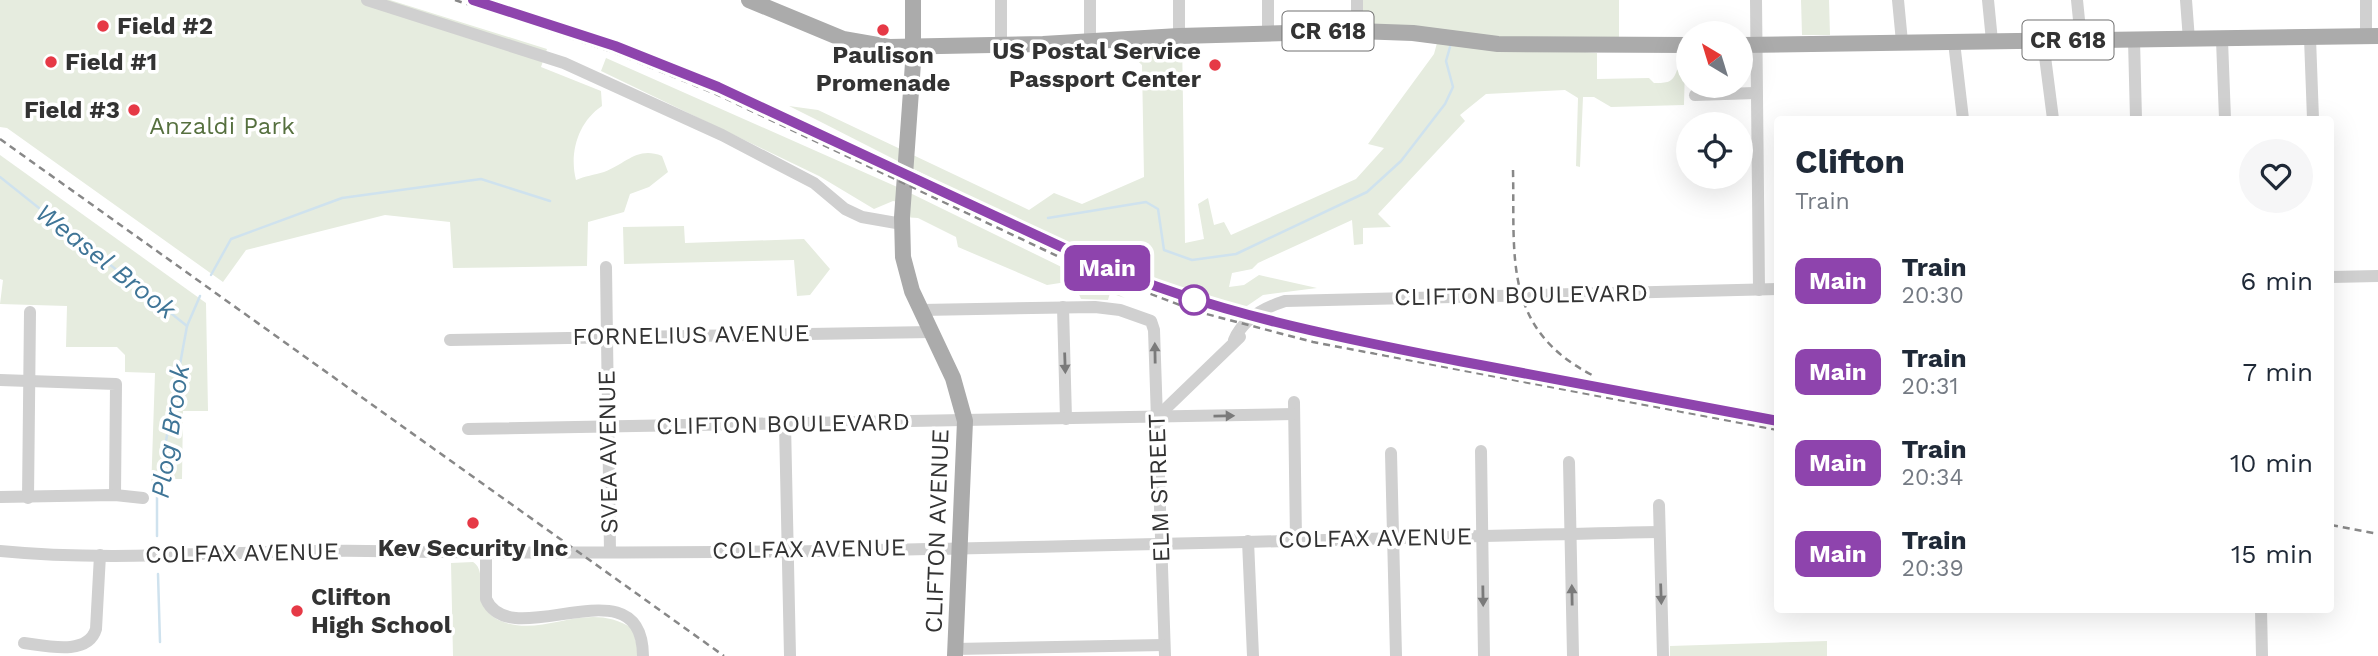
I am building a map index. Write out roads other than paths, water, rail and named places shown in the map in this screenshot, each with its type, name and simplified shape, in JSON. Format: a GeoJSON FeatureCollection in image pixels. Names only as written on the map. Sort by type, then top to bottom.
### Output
{"type":"FeatureCollection","features":[{"type":"Feature","properties":{"kind":"main road","name":"CR 618"},"geometry":{"type":"LineString","coordinates":[[749,0],[843,39],[913,47],[1357,31],[1413,33],[1498,44],[1676,46]]}},
{"type":"Feature","properties":{"kind":"main road","name":"CLIFTON AVENUE"},"geometry":{"type":"LineString","coordinates":[[913,0],[913,47],[902,225],[906,272],[953,378],[965,421],[955,652]]}},
{"type":"Feature","properties":{"kind":"main road","name":"CR 618"},"geometry":{"type":"LineString","coordinates":[[1754,45],[2372,37]]}},
{"type":"Feature","properties":{"kind":"street"},"geometry":{"type":"LineString","coordinates":[[368,0],[564,63],[722,135],[814,183],[845,209],[862,217],[902,225]]}},
{"type":"Feature","properties":{"kind":"street"},"geometry":{"type":"LineString","coordinates":[[1001,0],[1001,45]]}},
{"type":"Feature","properties":{"kind":"street"},"geometry":{"type":"LineString","coordinates":[[1090,0],[1090,41]]}},
{"type":"Feature","properties":{"kind":"street"},"geometry":{"type":"LineString","coordinates":[[1179,0],[1179,36]]}},
{"type":"Feature","properties":{"kind":"street"},"geometry":{"type":"LineString","coordinates":[[1268,0],[1268,33]]}},
{"type":"Feature","properties":{"kind":"street"},"geometry":{"type":"LineString","coordinates":[[1357,0],[1357,31]]}},
{"type":"Feature","properties":{"kind":"street"},"geometry":{"type":"LineString","coordinates":[[1753,21],[1756,0]]}},
{"type":"Feature","properties":{"kind":"street"},"geometry":{"type":"LineString","coordinates":[[1898,0],[1902,42]]}},
{"type":"Feature","properties":{"kind":"street"},"geometry":{"type":"LineString","coordinates":[[1988,0],[1992,41]]}},
{"type":"Feature","properties":{"kind":"street"},"geometry":{"type":"LineString","coordinates":[[2077,0],[2081,40]]}},
{"type":"Feature","properties":{"kind":"street"},"geometry":{"type":"LineString","coordinates":[[2186,0],[2189,40]]}},
{"type":"Feature","properties":{"kind":"street"},"geometry":{"type":"LineString","coordinates":[[2365,0],[2372,37]]}},
{"type":"Feature","properties":{"kind":"street"},"geometry":{"type":"LineString","coordinates":[[2310,38],[2314,116]]}},
{"type":"Feature","properties":{"kind":"street"},"geometry":{"type":"LineString","coordinates":[[2134,40],[2136,116]]}},
{"type":"Feature","properties":{"kind":"street"},"geometry":{"type":"LineString","coordinates":[[2222,40],[2225,116]]}},
{"type":"Feature","properties":{"kind":"street"},"geometry":{"type":"LineString","coordinates":[[1954,41],[1963,116]]}},
{"type":"Feature","properties":{"kind":"street"},"geometry":{"type":"LineString","coordinates":[[2043,41],[2053,116]]}},
{"type":"Feature","properties":{"kind":"street"},"geometry":{"type":"LineString","coordinates":[[1754,85],[1759,290]]}},
{"type":"Feature","properties":{"kind":"street","name":"SVEA AVENUE"},"geometry":{"type":"LineString","coordinates":[[606,267],[606,427],[610,552]]}},
{"type":"Feature","properties":{"kind":"street"},"geometry":{"type":"LineString","coordinates":[[2334,277],[2378,276]]}},
{"type":"Feature","properties":{"kind":"street","name":"CLIFTON BOULEVARD"},"geometry":{"type":"LineString","coordinates":[[468,429],[1156,418],[1234,340],[1238,331],[1255,314],[1285,301],[1774,289]]}},
{"type":"Feature","properties":{"kind":"street"},"geometry":{"type":"LineString","coordinates":[[921,310],[1063,307],[1066,419]]}},
{"type":"Feature","properties":{"kind":"street","name":"ELM STREET"},"geometry":{"type":"LineString","coordinates":[[1063,307],[1108,308],[1151,321],[1154,330],[1164,651]]}},
{"type":"Feature","properties":{"kind":"street"},"geometry":{"type":"LineString","coordinates":[[28,498],[30,312]]}},
{"type":"Feature","properties":{"kind":"street","name":"FORNELIUS AVENUE"},"geometry":{"type":"LineString","coordinates":[[450,340],[932,332]]}},
{"type":"Feature","properties":{"kind":"street"},"geometry":{"type":"LineString","coordinates":[[0,380],[116,384],[115,495]]}},
{"type":"Feature","properties":{"kind":"street"},"geometry":{"type":"LineString","coordinates":[[1156,418],[1294,408],[1296,540]]}},
{"type":"Feature","properties":{"kind":"street"},"geometry":{"type":"LineString","coordinates":[[785,424],[790,656]]}},
{"type":"Feature","properties":{"kind":"street"},"geometry":{"type":"LineString","coordinates":[[1481,451],[1484,656]]}},
{"type":"Feature","properties":{"kind":"street"},"geometry":{"type":"LineString","coordinates":[[1391,453],[1396,656]]}},
{"type":"Feature","properties":{"kind":"street"},"geometry":{"type":"LineString","coordinates":[[1569,462],[1573,656]]}},
{"type":"Feature","properties":{"kind":"street"},"geometry":{"type":"LineString","coordinates":[[0,497],[115,495],[143,498]]}},
{"type":"Feature","properties":{"kind":"street"},"geometry":{"type":"LineString","coordinates":[[1659,505],[1663,656]]}},
{"type":"Feature","properties":{"kind":"street","name":"COLFAX AVENUE"},"geometry":{"type":"LineString","coordinates":[[0,551],[100,555],[319,551],[486,553],[789,550],[1659,532]]}},
{"type":"Feature","properties":{"kind":"street"},"geometry":{"type":"LineString","coordinates":[[1248,541],[1252,656]]}},
{"type":"Feature","properties":{"kind":"street"},"geometry":{"type":"LineString","coordinates":[[486,553],[486,599],[502,616],[522,620],[579,612],[618,614],[632,621],[639,630],[643,656]]}},
{"type":"Feature","properties":{"kind":"street"},"geometry":{"type":"LineString","coordinates":[[24,643],[74,648],[92,640],[96,629],[100,555]]}},
{"type":"Feature","properties":{"kind":"street"},"geometry":{"type":"LineString","coordinates":[[2261,613],[2262,656]]}},
{"type":"Feature","properties":{"kind":"street"},"geometry":{"type":"LineString","coordinates":[[955,652],[1164,651]]}},
{"type":"Feature","properties":{"kind":"waterway","name":"Weasel Brook"},"geometry":{"type":"LineString","coordinates":[[1048,218],[1146,202],[1158,209],[1164,250],[1192,260],[1236,254],[1367,192],[1401,161],[1445,104],[1453,87],[1446,61],[1450,47]]}},
{"type":"Feature","properties":{"kind":"waterway","name":"Weasel Brook"},"geometry":{"type":"LineString","coordinates":[[0,177],[187,326],[200,296]]}},
{"type":"Feature","properties":{"kind":"waterway","name":"Weasel Brook"},"geometry":{"type":"LineString","coordinates":[[211,275],[231,239],[342,198],[481,179],[550,201]]}},
{"type":"Feature","properties":{"kind":"waterway","name":"Plog Brook"},"geometry":{"type":"LineString","coordinates":[[157,536],[157,490],[187,326]]}},
{"type":"Feature","properties":{"kind":"waterway","name":"Plog Brook"},"geometry":{"type":"LineString","coordinates":[[158,574],[160,642]]}},
{"type":"Feature","properties":{"kind":"railway"},"geometry":{"type":"LineString","coordinates":[[455,0],[613,52],[716,94],[1074,264],[1195,311],[1313,342],[1774,429]]}},
{"type":"Feature","properties":{"kind":"railway"},"geometry":{"type":"LineString","coordinates":[[0,139],[724,656]]}},
{"type":"Feature","properties":{"kind":"railway"},"geometry":{"type":"LineString","coordinates":[[1513,170],[1515,261],[1528,312],[1542,335],[1563,356],[1592,375]]}},
{"type":"Feature","properties":{"kind":"railway"},"geometry":{"type":"LineString","coordinates":[[1376,345],[1447,353],[1774,414]]}},
{"type":"Feature","properties":{"kind":"railway"},"geometry":{"type":"LineString","coordinates":[[2334,526],[2378,534]]}},
{"type":"Feature","properties":{"kind":"train","name":"Main"},"geometry":{"type":"LineString","coordinates":[[473,0],[566,29],[665,65],[772,110],[1096,263],[1155,287],[1227,311],[1269,323],[1378,345],[1774,420]]}},
{"type":"Feature","properties":{"kind":"place","name":"Field #2"},"geometry":{"type":"Point","coordinates":[103,26]}},
{"type":"Feature","properties":{"kind":"place","name":"Paulison Promenade"},"geometry":{"type":"Point","coordinates":[883,30]}},
{"type":"Feature","properties":{"kind":"place","name":"Field #1"},"geometry":{"type":"Point","coordinates":[51,62]}},
{"type":"Feature","properties":{"kind":"place","name":"US Postal Service Passport Center"},"geometry":{"type":"Point","coordinates":[1215,65]}},
{"type":"Feature","properties":{"kind":"place","name":"Field #3"},"geometry":{"type":"Point","coordinates":[134,110]}},
{"type":"Feature","properties":{"kind":"place","name":"Kev Security Inc"},"geometry":{"type":"Point","coordinates":[473,523]}},
{"type":"Feature","properties":{"kind":"place","name":"Clifton High School"},"geometry":{"type":"Point","coordinates":[297,611]}},
{"type":"Feature","properties":{"kind":"park label","name":"Anzaldi Park"},"geometry":{"type":"Point","coordinates":[222,126]}}]}
